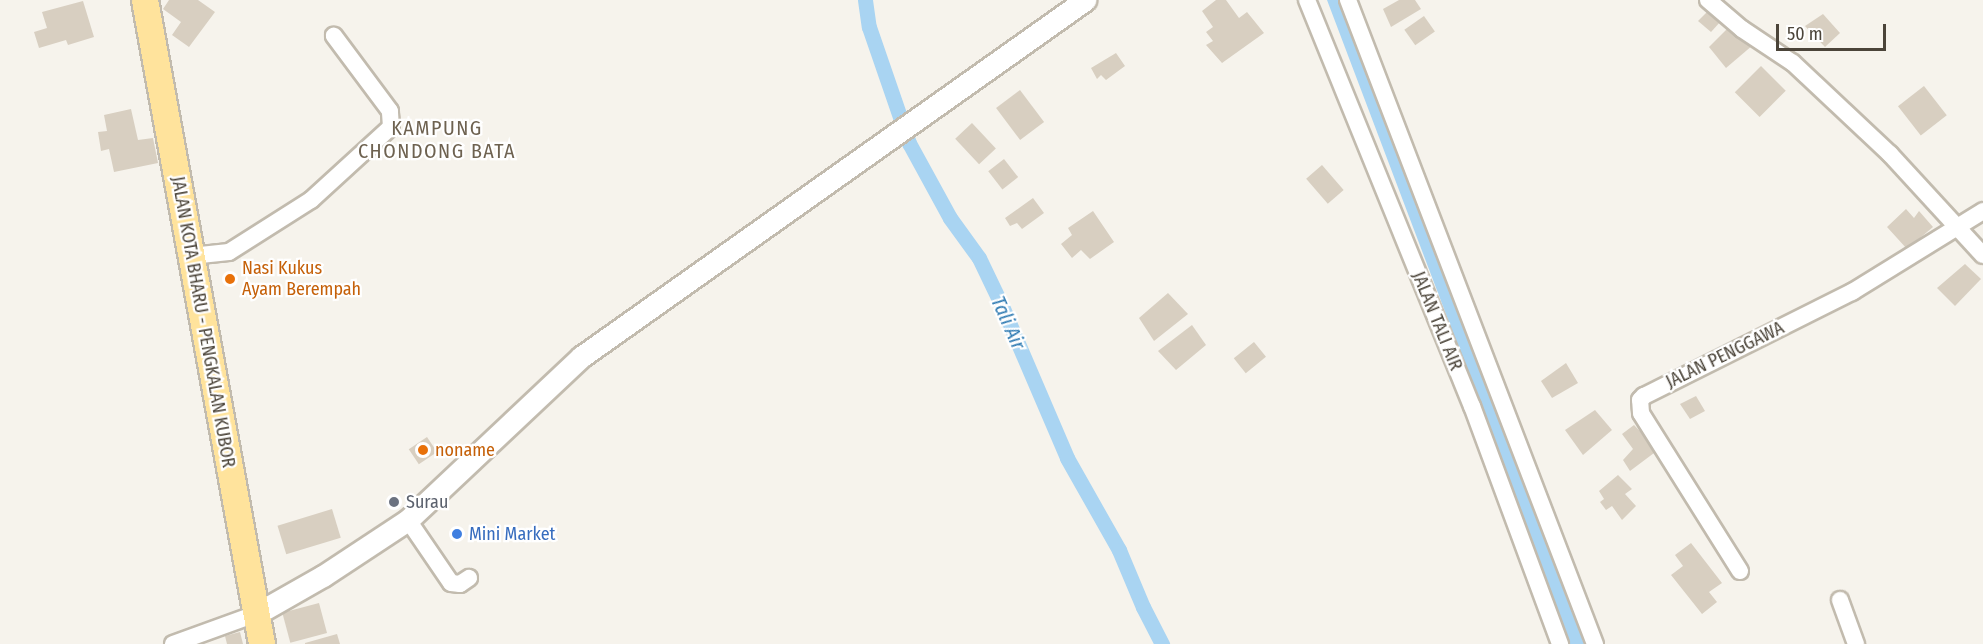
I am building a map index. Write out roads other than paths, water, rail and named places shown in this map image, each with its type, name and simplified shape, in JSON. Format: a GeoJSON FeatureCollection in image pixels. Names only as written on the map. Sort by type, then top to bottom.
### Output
{"type":"FeatureCollection","features":[{"type":"Feature","properties":{"kind":"main road","name":"JALAN KOTA BHARU - PENGKALAN KUBOR"},"geometry":{"type":"LineString","coordinates":[[145,0],[262,644]]}},
{"type":"Feature","properties":{"kind":"street"},"geometry":{"type":"LineString","coordinates":[[172,644],[256,614],[333,571],[408,520],[581,357],[1085,0]]}},
{"type":"Feature","properties":{"kind":"street","name":"JALAN TALI AIR"},"geometry":{"type":"LineString","coordinates":[[1307,0],[1472,406],[1560,644]]}},
{"type":"Feature","properties":{"kind":"street","name":"JALAN TALI AIR"},"geometry":{"type":"LineString","coordinates":[[1348,0],[1595,644]]}},
{"type":"Feature","properties":{"kind":"street"},"geometry":{"type":"LineString","coordinates":[[1708,0],[1742,29],[1793,63],[1890,154],[1983,255]]}},
{"type":"Feature","properties":{"kind":"street"},"geometry":{"type":"LineString","coordinates":[[191,256],[229,252],[293,212],[313,198],[391,127],[390,111],[334,36]]}},
{"type":"Feature","properties":{"kind":"street","name":"JALAN PENGGAWA"},"geometry":{"type":"LineString","coordinates":[[1740,572],[1641,413],[1641,400],[1644,396],[1852,292],[1983,211]]}},
{"type":"Feature","properties":{"kind":"street"},"geometry":{"type":"LineString","coordinates":[[408,520],[451,583],[460,584],[470,578]]}},
{"type":"Feature","properties":{"kind":"street"},"geometry":{"type":"LineString","coordinates":[[1840,600],[1856,644]]}},
{"type":"Feature","properties":{"kind":"water"},"geometry":{"type":"Polygon","coordinates":[[[1327,0],[1338,0],[1554,556],[1584,644],[1567,644],[1530,536],[1327,0]]]}},
{"type":"Feature","properties":{"kind":"waterway","name":"Tali Air"},"geometry":{"type":"LineString","coordinates":[[865,0],[869,27],[909,143],[950,218],[979,258],[1067,458],[1119,550],[1143,607],[1162,644]]}},
{"type":"Feature","properties":{"kind":"place","name":"Nasi Kukus Ayam Berempah"},"geometry":{"type":"Point","coordinates":[230,279]}},
{"type":"Feature","properties":{"kind":"place","name":"noname"},"geometry":{"type":"Point","coordinates":[423,450]}},
{"type":"Feature","properties":{"kind":"place","name":"Surau"},"geometry":{"type":"Point","coordinates":[394,502]}},
{"type":"Feature","properties":{"kind":"place","name":"Mini Market"},"geometry":{"type":"Point","coordinates":[457,534]}},
{"type":"Feature","properties":{"kind":"district","name":"KAMPUNG CHONDONG BATA"},"geometry":{"type":"Point","coordinates":[437,140]}}]}
